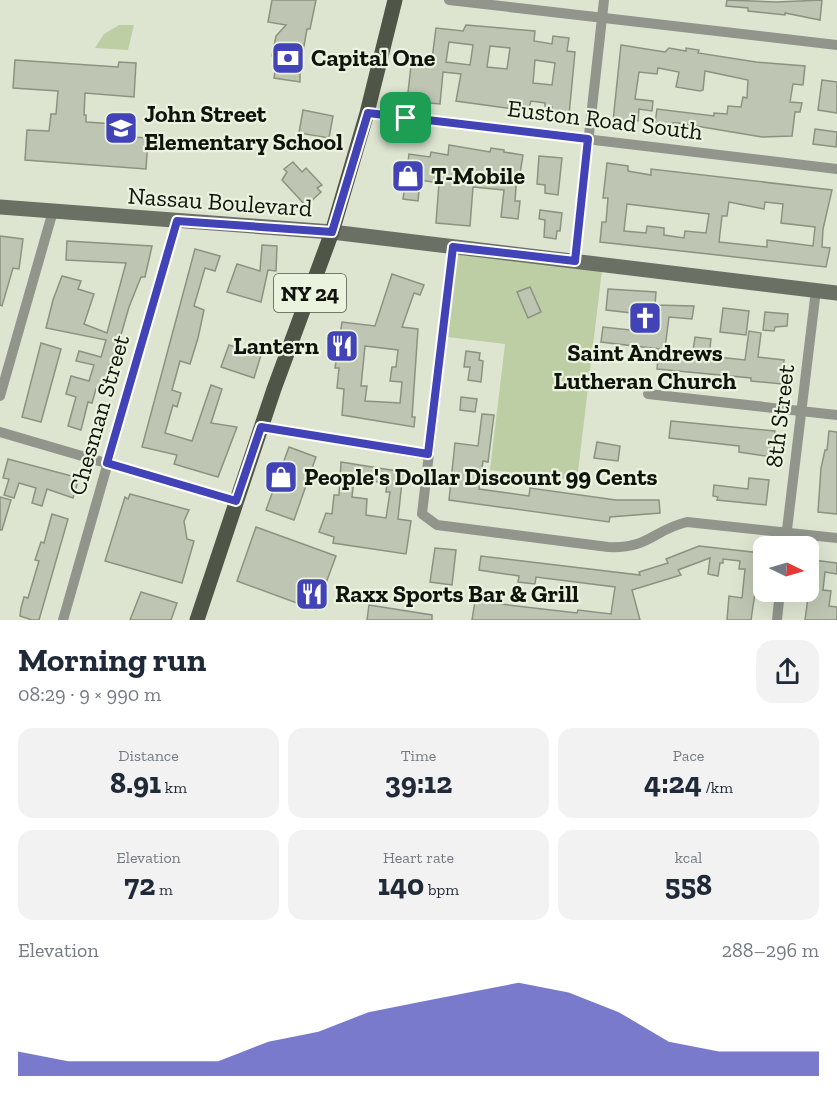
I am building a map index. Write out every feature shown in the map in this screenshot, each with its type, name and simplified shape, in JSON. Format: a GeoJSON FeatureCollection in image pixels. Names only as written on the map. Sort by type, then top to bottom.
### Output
{"type":"FeatureCollection","features":[{"type":"Feature","properties":{"kind":"main road","name":"NY 24"},"geometry":{"type":"LineString","coordinates":[[196,620],[261,427],[332,232],[368,113],[395,0]]}},
{"type":"Feature","properties":{"kind":"main road","name":"Nassau Boulevard"},"geometry":{"type":"LineString","coordinates":[[0,207],[332,232],[837,293]]}},
{"type":"Feature","properties":{"kind":"street"},"geometry":{"type":"LineString","coordinates":[[449,0],[837,45]]}},
{"type":"Feature","properties":{"kind":"street"},"geometry":{"type":"LineString","coordinates":[[575,261],[604,0]]}},
{"type":"Feature","properties":{"kind":"street","name":"Euston Road South"},"geometry":{"type":"LineString","coordinates":[[368,113],[837,169]]}},
{"type":"Feature","properties":{"kind":"street"},"geometry":{"type":"LineString","coordinates":[[0,396],[53,211]]}},
{"type":"Feature","properties":{"kind":"street","name":"Chesman Street"},"geometry":{"type":"LineString","coordinates":[[63,620],[177,221]]}},
{"type":"Feature","properties":{"kind":"street"},"geometry":{"type":"LineString","coordinates":[[453,247],[422,514],[437,525],[628,548],[642,544],[673,525],[687,522],[837,538]]}},
{"type":"Feature","properties":{"kind":"street","name":"8th Street"},"geometry":{"type":"LineString","coordinates":[[787,536],[816,290]]}},
{"type":"Feature","properties":{"kind":"street"},"geometry":{"type":"LineString","coordinates":[[648,394],[837,415]]}},
{"type":"Feature","properties":{"kind":"street"},"geometry":{"type":"LineString","coordinates":[[261,427],[428,454]]}},
{"type":"Feature","properties":{"kind":"street"},"geometry":{"type":"LineString","coordinates":[[0,432],[236,501]]}},
{"type":"Feature","properties":{"kind":"street"},"geometry":{"type":"LineString","coordinates":[[777,620],[779,602]]}},
{"type":"Feature","properties":{"kind":"green space"},"geometry":{"type":"Polygon","coordinates":[[[119,25],[134,25],[128,50],[95,48],[104,34],[119,25]]]}},
{"type":"Feature","properties":{"kind":"green space"},"geometry":{"type":"Polygon","coordinates":[[[457,253],[602,270],[577,480],[490,470],[505,344],[447,337],[457,253]]]}},
{"type":"Feature","properties":{"kind":"building"},"geometry":{"type":"Polygon","coordinates":[[[272,0],[316,0],[310,29],[307,29],[300,68],[300,82],[274,78],[277,60],[272,56],[276,36],[286,25],[268,22],[272,0]]]}},
{"type":"Feature","properties":{"kind":"building"},"geometry":{"type":"Polygon","coordinates":[[[727,0],[777,2],[822,0],[820,20],[785,13],[785,15],[748,11],[748,8],[726,6],[727,0]]]}},
{"type":"Feature","properties":{"kind":"building"},"geometry":{"type":"Polygon","coordinates":[[[466,25],[535,31],[534,41],[552,44],[553,36],[569,38],[567,51],[575,52],[569,115],[551,113],[552,107],[545,106],[545,103],[531,101],[528,111],[456,101],[461,74],[443,72],[440,104],[407,101],[412,57],[432,59],[436,28],[463,31],[466,25]],[[449,42],[446,62],[470,65],[473,45],[449,42]],[[490,46],[487,67],[507,69],[510,48],[490,46]],[[535,60],[533,83],[552,85],[555,63],[535,60]]]}},
{"type":"Feature","properties":{"kind":"building"},"geometry":{"type":"Polygon","coordinates":[[[621,45],[665,52],[669,48],[686,51],[686,48],[699,50],[698,53],[756,62],[805,66],[803,85],[793,84],[790,102],[802,103],[800,112],[795,112],[792,136],[762,137],[678,123],[673,123],[673,126],[655,123],[657,109],[714,116],[714,113],[727,114],[728,106],[741,107],[743,97],[747,98],[748,80],[705,71],[703,90],[700,91],[676,87],[679,72],[658,68],[657,74],[639,72],[635,99],[653,101],[652,111],[639,109],[638,121],[632,120],[632,123],[613,121],[621,45]]]}},
{"type":"Feature","properties":{"kind":"building"},"geometry":{"type":"Polygon","coordinates":[[[15,60],[118,67],[119,62],[136,63],[134,97],[85,93],[84,115],[86,115],[86,122],[116,124],[115,136],[148,138],[146,169],[25,160],[27,130],[49,131],[51,114],[56,114],[58,91],[13,88],[15,60]]]}},
{"type":"Feature","properties":{"kind":"building"},"geometry":{"type":"Polygon","coordinates":[[[822,80],[837,82],[837,113],[818,110],[822,80]]]}},
{"type":"Feature","properties":{"kind":"building"},"geometry":{"type":"Polygon","coordinates":[[[303,110],[333,116],[329,138],[299,133],[303,110]]]}},
{"type":"Feature","properties":{"kind":"building"},"geometry":{"type":"Polygon","coordinates":[[[815,129],[837,132],[836,147],[813,144],[815,129]]]}},
{"type":"Feature","properties":{"kind":"building"},"geometry":{"type":"Polygon","coordinates":[[[449,145],[490,152],[491,148],[523,155],[520,173],[517,173],[515,201],[520,201],[518,219],[501,217],[504,190],[473,187],[470,226],[436,223],[439,183],[420,180],[418,201],[403,199],[409,154],[430,157],[431,152],[448,155],[449,145]]]}},
{"type":"Feature","properties":{"kind":"building"},"geometry":{"type":"Polygon","coordinates":[[[539,156],[562,158],[558,195],[545,193],[545,185],[537,184],[539,156]]]}},
{"type":"Feature","properties":{"kind":"building"},"geometry":{"type":"Polygon","coordinates":[[[293,162],[302,172],[306,168],[322,185],[317,188],[321,192],[306,206],[282,180],[287,172],[284,169],[293,162]]]}},
{"type":"Feature","properties":{"kind":"building"},"geometry":{"type":"Polygon","coordinates":[[[607,163],[628,166],[628,171],[651,175],[651,169],[832,190],[823,229],[822,247],[830,248],[826,267],[600,242],[602,222],[606,222],[608,198],[603,198],[607,163]],[[729,202],[727,216],[722,216],[719,242],[767,247],[767,240],[813,246],[815,227],[781,223],[783,204],[765,202],[764,209],[729,202]],[[627,204],[624,231],[646,233],[647,226],[664,228],[664,235],[684,238],[685,231],[706,233],[709,214],[627,204]]]}},
{"type":"Feature","properties":{"kind":"building"},"geometry":{"type":"Polygon","coordinates":[[[540,210],[562,213],[560,231],[557,231],[556,239],[544,237],[545,220],[539,219],[540,210]]]}},
{"type":"Feature","properties":{"kind":"building"},"geometry":{"type":"Polygon","coordinates":[[[0,236],[23,239],[19,269],[13,268],[2,306],[0,305],[0,236]]]}},
{"type":"Feature","properties":{"kind":"building"},"geometry":{"type":"Polygon","coordinates":[[[67,241],[152,246],[145,277],[141,277],[129,307],[112,366],[109,365],[102,391],[96,389],[92,403],[88,402],[81,430],[68,426],[76,397],[66,394],[71,376],[89,381],[94,365],[76,361],[79,351],[101,357],[106,340],[46,328],[53,300],[62,276],[81,281],[78,289],[94,294],[84,324],[107,333],[126,263],[66,260],[67,241]]]}},
{"type":"Feature","properties":{"kind":"building"},"geometry":{"type":"Polygon","coordinates":[[[262,245],[277,246],[276,271],[268,270],[261,302],[227,292],[237,264],[260,271],[262,245]]]}},
{"type":"Feature","properties":{"kind":"building"},"geometry":{"type":"Polygon","coordinates":[[[195,249],[220,256],[215,271],[205,268],[194,306],[204,310],[198,338],[190,364],[180,361],[172,390],[181,393],[177,407],[173,405],[165,433],[192,441],[211,385],[222,389],[211,423],[237,427],[218,477],[174,464],[177,455],[142,447],[195,249]]]}},
{"type":"Feature","properties":{"kind":"building"},"geometry":{"type":"Polygon","coordinates":[[[392,274],[424,285],[420,295],[414,293],[402,327],[418,329],[412,417],[415,417],[414,427],[342,415],[344,389],[337,388],[339,368],[335,368],[342,322],[375,326],[392,274]],[[365,346],[361,386],[367,386],[365,401],[400,403],[402,382],[390,381],[392,367],[396,367],[398,350],[365,346]]]}},
{"type":"Feature","properties":{"kind":"building"},"geometry":{"type":"Polygon","coordinates":[[[530,287],[541,312],[528,318],[517,292],[530,287]]]}},
{"type":"Feature","properties":{"kind":"building"},"geometry":{"type":"Polygon","coordinates":[[[608,289],[656,292],[655,305],[694,306],[692,319],[669,317],[665,348],[693,351],[695,337],[711,339],[709,356],[745,360],[749,331],[761,333],[758,357],[784,360],[782,384],[751,381],[751,378],[657,369],[659,349],[601,342],[603,327],[630,330],[632,313],[606,310],[608,289]]]}},
{"type":"Feature","properties":{"kind":"building"},"geometry":{"type":"Polygon","coordinates":[[[723,308],[749,311],[746,335],[720,332],[723,308]]]}},
{"type":"Feature","properties":{"kind":"building"},"geometry":{"type":"Polygon","coordinates":[[[765,312],[788,314],[787,326],[775,327],[774,331],[763,330],[765,312]]]}},
{"type":"Feature","properties":{"kind":"building"},"geometry":{"type":"Polygon","coordinates":[[[41,343],[61,349],[41,422],[22,417],[41,343]]]}},
{"type":"Feature","properties":{"kind":"building"},"geometry":{"type":"Polygon","coordinates":[[[229,345],[261,355],[254,378],[221,367],[229,345]]]}},
{"type":"Feature","properties":{"kind":"building"},"geometry":{"type":"Polygon","coordinates":[[[466,351],[480,353],[479,360],[483,361],[481,382],[468,380],[470,367],[464,367],[466,351]]]}},
{"type":"Feature","properties":{"kind":"building"},"geometry":{"type":"Polygon","coordinates":[[[461,397],[477,399],[475,412],[460,410],[461,397]]]}},
{"type":"Feature","properties":{"kind":"building"},"geometry":{"type":"Polygon","coordinates":[[[482,414],[494,415],[488,462],[483,461],[479,489],[529,496],[530,488],[616,500],[659,500],[660,513],[610,517],[609,522],[449,500],[455,443],[478,446],[482,414]]]}},
{"type":"Feature","properties":{"kind":"building"},"geometry":{"type":"Polygon","coordinates":[[[671,421],[775,431],[772,457],[739,452],[739,446],[669,438],[671,421]]]}},
{"type":"Feature","properties":{"kind":"building"},"geometry":{"type":"Polygon","coordinates":[[[829,431],[837,432],[837,514],[818,512],[821,468],[825,450],[827,450],[829,431]]]}},
{"type":"Feature","properties":{"kind":"building"},"geometry":{"type":"Polygon","coordinates":[[[597,442],[620,446],[618,461],[594,458],[597,442]]]}},
{"type":"Feature","properties":{"kind":"building"},"geometry":{"type":"Polygon","coordinates":[[[289,447],[316,457],[294,520],[266,510],[289,447]]]}},
{"type":"Feature","properties":{"kind":"building"},"geometry":{"type":"Polygon","coordinates":[[[8,459],[79,478],[73,498],[47,489],[42,506],[32,503],[36,488],[19,483],[14,498],[4,495],[9,479],[3,478],[8,459]]]}},
{"type":"Feature","properties":{"kind":"building"},"geometry":{"type":"Polygon","coordinates":[[[341,462],[403,472],[398,519],[411,521],[406,554],[333,543],[334,537],[319,532],[326,513],[332,514],[334,495],[339,495],[341,462]],[[354,479],[352,497],[367,499],[366,515],[386,518],[390,492],[386,492],[387,483],[354,479]]]}},
{"type":"Feature","properties":{"kind":"building"},"geometry":{"type":"Polygon","coordinates":[[[749,478],[769,480],[766,505],[717,500],[718,497],[713,496],[714,485],[748,489],[749,478]]]}},
{"type":"Feature","properties":{"kind":"building"},"geometry":{"type":"Polygon","coordinates":[[[130,494],[189,510],[184,521],[187,539],[194,541],[182,583],[105,561],[125,497],[128,499],[130,494]]]}},
{"type":"Feature","properties":{"kind":"building"},"geometry":{"type":"Polygon","coordinates":[[[0,497],[11,500],[2,530],[0,530],[0,497]]]}},
{"type":"Feature","properties":{"kind":"building"},"geometry":{"type":"Polygon","coordinates":[[[52,514],[68,519],[39,620],[32,620],[20,616],[21,608],[24,597],[28,598],[39,561],[35,560],[41,542],[44,543],[52,514]]]}},
{"type":"Feature","properties":{"kind":"building"},"geometry":{"type":"Polygon","coordinates":[[[256,527],[336,556],[316,610],[237,581],[256,527]]]}},
{"type":"Feature","properties":{"kind":"building"},"geometry":{"type":"Polygon","coordinates":[[[699,546],[753,552],[754,602],[751,620],[727,620],[729,596],[742,598],[745,569],[739,569],[740,561],[723,559],[718,576],[708,574],[710,558],[678,570],[681,575],[632,590],[640,620],[472,620],[475,601],[577,613],[578,610],[611,614],[615,587],[536,577],[535,584],[518,582],[519,576],[479,570],[481,556],[640,575],[639,572],[668,563],[666,559],[699,546]]]}},
{"type":"Feature","properties":{"kind":"building"},"geometry":{"type":"Polygon","coordinates":[[[435,548],[456,550],[452,585],[430,582],[435,548]]]}},
{"type":"Feature","properties":{"kind":"building"},"geometry":{"type":"Polygon","coordinates":[[[819,561],[837,563],[837,574],[825,572],[823,590],[831,591],[829,606],[837,607],[837,620],[805,620],[807,602],[819,602],[819,561]]]}},
{"type":"Feature","properties":{"kind":"building"},"geometry":{"type":"Polygon","coordinates":[[[141,592],[177,603],[171,620],[130,620],[141,592]]]}},
{"type":"Feature","properties":{"kind":"building"},"geometry":{"type":"Polygon","coordinates":[[[369,605],[432,615],[432,620],[367,620],[369,605]]]}},
{"type":"Feature","properties":{"kind":"place","name":"Capital One"},"geometry":{"type":"Point","coordinates":[288,58]}},
{"type":"Feature","properties":{"kind":"place","name":"John Street Elementary School"},"geometry":{"type":"Point","coordinates":[121,128]}},
{"type":"Feature","properties":{"kind":"place","name":"T-Mobile"},"geometry":{"type":"Point","coordinates":[408,176]}},
{"type":"Feature","properties":{"kind":"place","name":"Saint Andrews Lutheran Church"},"geometry":{"type":"Point","coordinates":[645,318]}},
{"type":"Feature","properties":{"kind":"place","name":"Lantern"},"geometry":{"type":"Point","coordinates":[342,346]}},
{"type":"Feature","properties":{"kind":"place","name":"People's Dollar Discount 99 Cents"},"geometry":{"type":"Point","coordinates":[281,477]}},
{"type":"Feature","properties":{"kind":"place","name":"Raxx Sports Bar & Grill"},"geometry":{"type":"Point","coordinates":[312,594]}},
{"type":"Feature","properties":{"kind":"route"},"geometry":{"type":"LineString","coordinates":[[368,113],[406,118],[588,139],[575,261],[453,247],[428,454],[261,427],[236,501],[107,463],[177,221],[332,232],[368,113]]}}]}
